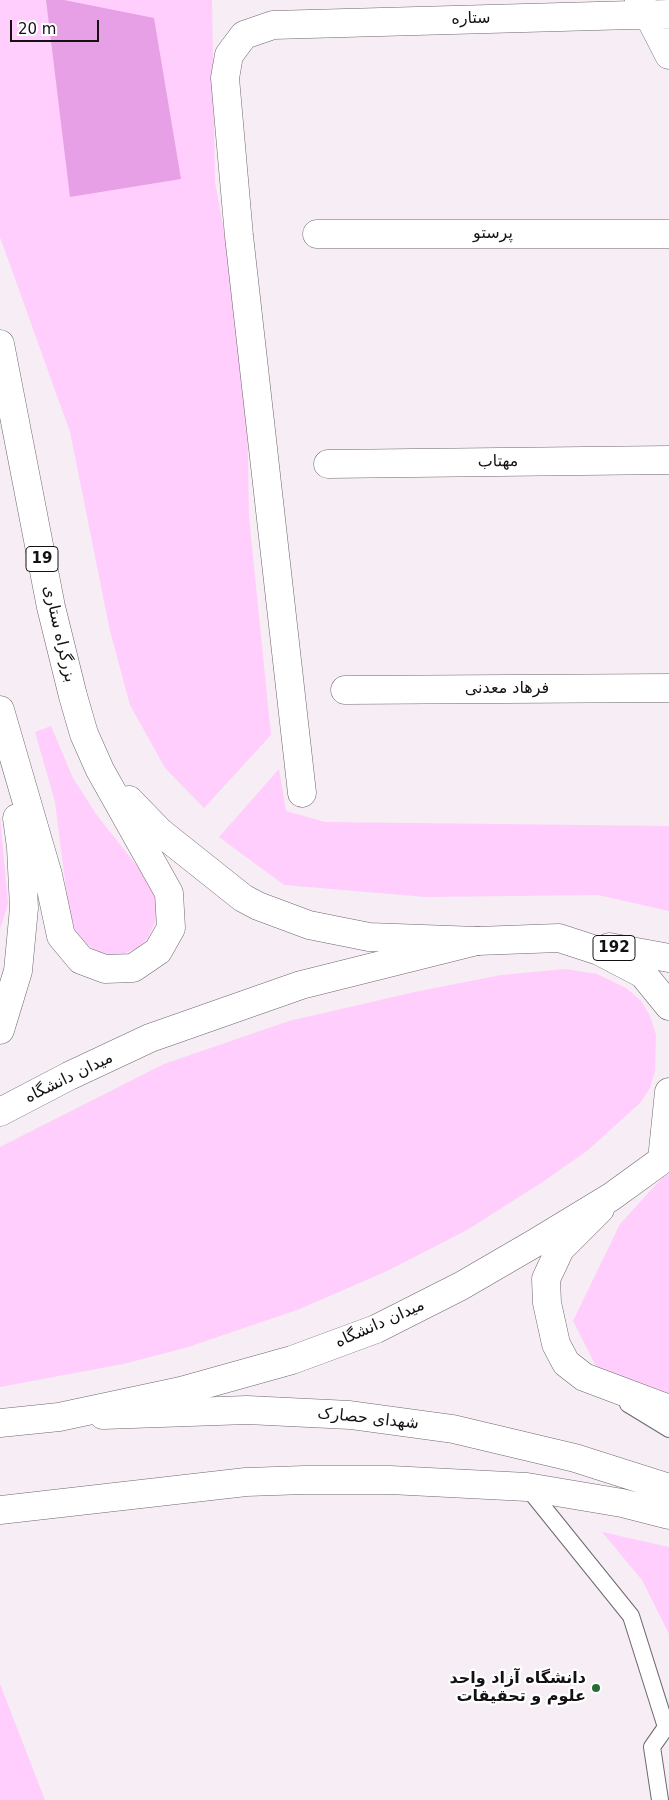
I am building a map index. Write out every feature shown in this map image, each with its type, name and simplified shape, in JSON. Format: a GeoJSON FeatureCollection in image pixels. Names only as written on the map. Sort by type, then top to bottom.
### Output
{"type":"FeatureCollection","features":[{"type":"Feature","properties":{"kind":"main road","name":"ستاره"},"geometry":{"type":"LineString","coordinates":[[302,793],[239,236],[225,78],[230,55],[244,35],[273,25],[652,10]]}},
{"type":"Feature","properties":{"kind":"main road"},"geometry":{"type":"LineString","coordinates":[[652,10],[669,55]]}},
{"type":"Feature","properties":{"kind":"main road","name":"پرستو"},"geometry":{"type":"LineString","coordinates":[[317,234],[669,234]]}},
{"type":"Feature","properties":{"kind":"main road","name":"بزرگراه ستاری"},"geometry":{"type":"LineString","coordinates":[[0,344],[52,607],[84,734],[100,770],[169,893],[170,928],[158,951],[133,968],[104,969],[81,960],[60,936],[48,876],[3,722]]}},
{"type":"Feature","properties":{"kind":"main road","name":"مهتاب"},"geometry":{"type":"LineString","coordinates":[[328,464],[669,460]]}},
{"type":"Feature","properties":{"kind":"main road","name":"فرهاد معدنی"},"geometry":{"type":"LineString","coordinates":[[345,690],[669,688]]}},
{"type":"Feature","properties":{"kind":"main road"},"geometry":{"type":"LineString","coordinates":[[0,1030],[18,971],[24,908],[21,847],[3,722]]}},
{"type":"Feature","properties":{"kind":"main road"},"geometry":{"type":"LineString","coordinates":[[100,770],[160,832],[243,898],[258,906],[309,925],[369,937],[477,941]]}},
{"type":"Feature","properties":{"kind":"main road","name":"میدان دانشگاه"},"geometry":{"type":"LineString","coordinates":[[0,1112],[69,1076],[160,1035],[301,986],[477,941],[559,938],[599,951],[643,974],[669,1006]]}},
{"type":"Feature","properties":{"kind":"main road","name":"192"},"geometry":{"type":"LineString","coordinates":[[559,938],[669,958]]}},
{"type":"Feature","properties":{"kind":"main road","name":"میدان دانشگاه"},"geometry":{"type":"LineString","coordinates":[[0,1423],[59,1417],[181,1390],[283,1363],[376,1329],[461,1286],[611,1197],[666,1157],[669,1092]]}},
{"type":"Feature","properties":{"kind":"main road"},"geometry":{"type":"LineString","coordinates":[[611,1197],[560,1249],[546,1279],[547,1303],[556,1344],[566,1363],[584,1377],[669,1409]]}},
{"type":"Feature","properties":{"kind":"main road","name":"شهدای حصارک"},"geometry":{"type":"LineString","coordinates":[[59,1417],[247,1410],[350,1415],[453,1429],[575,1458],[669,1488]]}},
{"type":"Feature","properties":{"kind":"main road"},"geometry":{"type":"LineString","coordinates":[[0,1510],[246,1482],[390,1480],[527,1487],[622,1503],[669,1515]]}},
{"type":"Feature","properties":{"kind":"lane"},"geometry":{"type":"LineString","coordinates":[[584,1377],[669,1429]]}},
{"type":"Feature","properties":{"kind":"lane"},"geometry":{"type":"LineString","coordinates":[[527,1487],[631,1616],[668,1726],[652,1747],[660,1800]]}},
{"type":"Feature","properties":{"kind":"shaded area"},"geometry":{"type":"Polygon","coordinates":[[[0,0],[212,0],[215,182],[246,352],[249,517],[271,735],[204,808],[165,768],[130,705],[110,631],[70,432],[0,237],[0,0]]]}},
{"type":"Feature","properties":{"kind":"shaded area"},"geometry":{"type":"Polygon","coordinates":[[[46,0],[64,0],[154,18],[181,179],[70,197],[46,0]]]}},
{"type":"Feature","properties":{"kind":"shaded area"},"geometry":{"type":"Polygon","coordinates":[[[51,726],[73,778],[96,814],[140,870],[157,902],[157,917],[148,938],[137,948],[121,955],[111,956],[98,952],[86,944],[74,928],[68,904],[55,802],[35,732],[51,726]]]}},
{"type":"Feature","properties":{"kind":"shaded area"},"geometry":{"type":"Polygon","coordinates":[[[279,769],[286,811],[325,822],[669,826],[669,911],[598,895],[426,897],[284,885],[219,837],[279,769]]]}},
{"type":"Feature","properties":{"kind":"shaded area"},"geometry":{"type":"Polygon","coordinates":[[[0,817],[8,904],[0,929],[0,817]]]}},
{"type":"Feature","properties":{"kind":"shaded area"},"geometry":{"type":"Polygon","coordinates":[[[565,969],[597,974],[626,988],[641,1001],[650,1016],[656,1035],[655,1071],[650,1088],[640,1103],[587,1151],[467,1230],[385,1272],[297,1310],[185,1348],[123,1364],[0,1387],[0,1147],[164,1064],[289,1021],[415,992],[501,975],[565,969]]]}},
{"type":"Feature","properties":{"kind":"shaded area"},"geometry":{"type":"Polygon","coordinates":[[[669,1174],[669,1397],[596,1366],[573,1321],[620,1224],[663,1177],[669,1174]]]}},
{"type":"Feature","properties":{"kind":"shaded area"},"geometry":{"type":"Polygon","coordinates":[[[602,1532],[669,1547],[669,1634],[642,1580],[602,1532]]]}},
{"type":"Feature","properties":{"kind":"shaded area"},"geometry":{"type":"Polygon","coordinates":[[[0,1684],[45,1800],[0,1800],[0,1684]]]}},
{"type":"Feature","properties":{"kind":"place","name":"دانشگاه آزاد واحد علوم و تحقیقات"},"geometry":{"type":"Point","coordinates":[596,1688]}}]}
